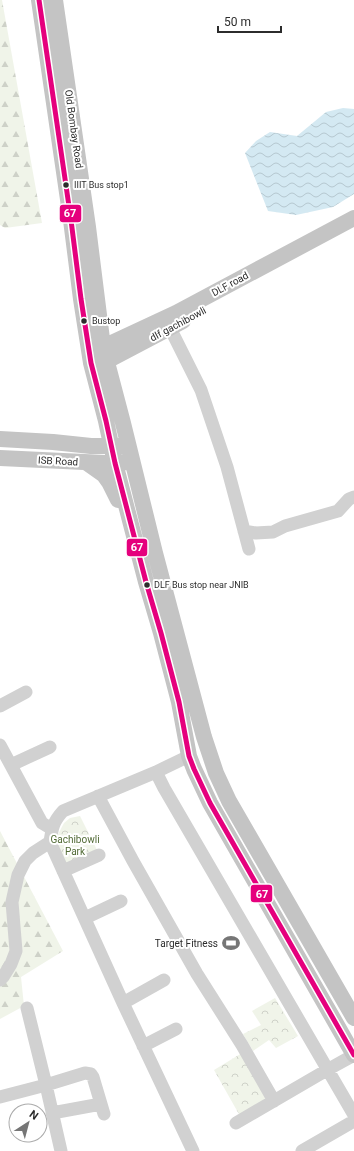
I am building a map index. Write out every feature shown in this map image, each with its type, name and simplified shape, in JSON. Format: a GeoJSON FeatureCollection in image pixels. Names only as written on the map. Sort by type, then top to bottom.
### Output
{"type":"FeatureCollection","features":[{"type":"Feature","properties":{"kind":"main road","name":"Old Bombay Road"},"geometry":{"type":"LineString","coordinates":[[39,0],[91,363],[146,582],[162,633],[179,702],[189,756],[210,803],[354,1055]]}},
{"type":"Feature","properties":{"kind":"main road","name":"Old Bombay Road"},"geometry":{"type":"LineString","coordinates":[[55,0],[105,354],[155,553],[199,718],[216,773],[229,801],[354,1018]]}},
{"type":"Feature","properties":{"kind":"main road","name":"DLF road"},"geometry":{"type":"LineString","coordinates":[[105,354],[176,313],[354,218]]}},
{"type":"Feature","properties":{"kind":"main road","name":"dlf gachibowli"},"geometry":{"type":"LineString","coordinates":[[105,354],[170,328],[354,230]]}},
{"type":"Feature","properties":{"kind":"main road"},"geometry":{"type":"LineString","coordinates":[[53,442],[91,440],[99,438],[102,436],[106,421]]}},
{"type":"Feature","properties":{"kind":"main road","name":"ISB Road"},"geometry":{"type":"LineString","coordinates":[[0,439],[91,446],[129,446]]}},
{"type":"Feature","properties":{"kind":"main road","name":"ISB Road"},"geometry":{"type":"LineString","coordinates":[[0,458],[87,463],[133,462]]}},
{"type":"Feature","properties":{"kind":"main road"},"geometry":{"type":"LineString","coordinates":[[87,463],[104,475],[109,482],[132,528]]}},
{"type":"Feature","properties":{"kind":"main road"},"geometry":{"type":"LineString","coordinates":[[183,721],[199,718]]}},
{"type":"Feature","properties":{"kind":"street"},"geometry":{"type":"LineString","coordinates":[[170,328],[201,390],[227,468],[249,549]]}},
{"type":"Feature","properties":{"kind":"street"},"geometry":{"type":"LineString","coordinates":[[244,530],[256,533],[272,532],[285,526],[338,511],[349,499],[354,497]]}},
{"type":"Feature","properties":{"kind":"street"},"geometry":{"type":"LineString","coordinates":[[0,706],[26,692]]}},
{"type":"Feature","properties":{"kind":"street"},"geometry":{"type":"LineString","coordinates":[[0,745],[42,824],[51,835],[63,871],[193,1151]]}},
{"type":"Feature","properties":{"kind":"street"},"geometry":{"type":"LineString","coordinates":[[11,765],[50,747]]}},
{"type":"Feature","properties":{"kind":"street"},"geometry":{"type":"LineString","coordinates":[[0,980],[11,964],[16,951],[12,902],[18,875],[24,861],[51,835],[57,818],[63,811],[156,772],[189,756]]}},
{"type":"Feature","properties":{"kind":"street"},"geometry":{"type":"LineString","coordinates":[[156,772],[354,1115]]}},
{"type":"Feature","properties":{"kind":"street"},"geometry":{"type":"LineString","coordinates":[[98,796],[133,861],[198,974],[242,1044],[274,1101]]}},
{"type":"Feature","properties":{"kind":"street"},"geometry":{"type":"LineString","coordinates":[[63,871],[99,855]]}},
{"type":"Feature","properties":{"kind":"street"},"geometry":{"type":"LineString","coordinates":[[85,918],[121,901]]}},
{"type":"Feature","properties":{"kind":"street"},"geometry":{"type":"LineString","coordinates":[[123,1003],[164,980]]}},
{"type":"Feature","properties":{"kind":"street"},"geometry":{"type":"LineString","coordinates":[[27,1008],[61,1151]]}},
{"type":"Feature","properties":{"kind":"street"},"geometry":{"type":"LineString","coordinates":[[143,1046],[176,1029]]}},
{"type":"Feature","properties":{"kind":"street"},"geometry":{"type":"LineString","coordinates":[[236,1123],[354,1055]]}},
{"type":"Feature","properties":{"kind":"street"},"geometry":{"type":"LineString","coordinates":[[0,1097],[85,1073],[90,1074],[93,1077],[102,1109],[52,1113]]}},
{"type":"Feature","properties":{"kind":"street"},"geometry":{"type":"LineString","coordinates":[[306,1150],[354,1121]]}},
{"type":"Feature","properties":{"kind":"green space"},"geometry":{"type":"Polygon","coordinates":[[[0,0],[2,0],[42,223],[5,228],[0,225],[0,0]]]}},
{"type":"Feature","properties":{"kind":"green space","name":"Gachibowli Park"},"geometry":{"type":"Polygon","coordinates":[[[80,816],[98,852],[67,868],[57,845],[57,836],[64,823],[70,818],[80,816]]]}},
{"type":"Feature","properties":{"kind":"green space"},"geometry":{"type":"Polygon","coordinates":[[[0,831],[63,951],[21,977],[24,1006],[0,1019],[0,831]]]}},
{"type":"Feature","properties":{"kind":"green space"},"geometry":{"type":"Polygon","coordinates":[[[275,998],[298,1036],[276,1048],[269,1040],[253,1051],[243,1034],[261,1025],[252,1011],[275,998]]]}},
{"type":"Feature","properties":{"kind":"green space"},"geometry":{"type":"Polygon","coordinates":[[[242,1053],[267,1100],[240,1116],[214,1070],[242,1053]]]}},
{"type":"Feature","properties":{"kind":"water"},"geometry":{"type":"Polygon","coordinates":[[[343,108],[354,109],[354,194],[333,207],[296,215],[268,211],[245,153],[256,141],[270,132],[297,136],[326,112],[343,108]]]}},
{"type":"Feature","properties":{"kind":"transit line","name":"67"},"geometry":{"type":"LineString","coordinates":[[39,0],[91,363],[115,463],[179,702],[189,756],[210,803],[354,1055]]}},
{"type":"Feature","properties":{"kind":"place","name":"IIIT Bus stop1"},"geometry":{"type":"Point","coordinates":[66,185]}},
{"type":"Feature","properties":{"kind":"place","name":"Bustop"},"geometry":{"type":"Point","coordinates":[84,321]}},
{"type":"Feature","properties":{"kind":"place","name":"DLF Bus stop near JNIB"},"geometry":{"type":"Point","coordinates":[147,585]}},
{"type":"Feature","properties":{"kind":"place","name":"Target Fitness"},"geometry":{"type":"Point","coordinates":[231,943]}}]}
